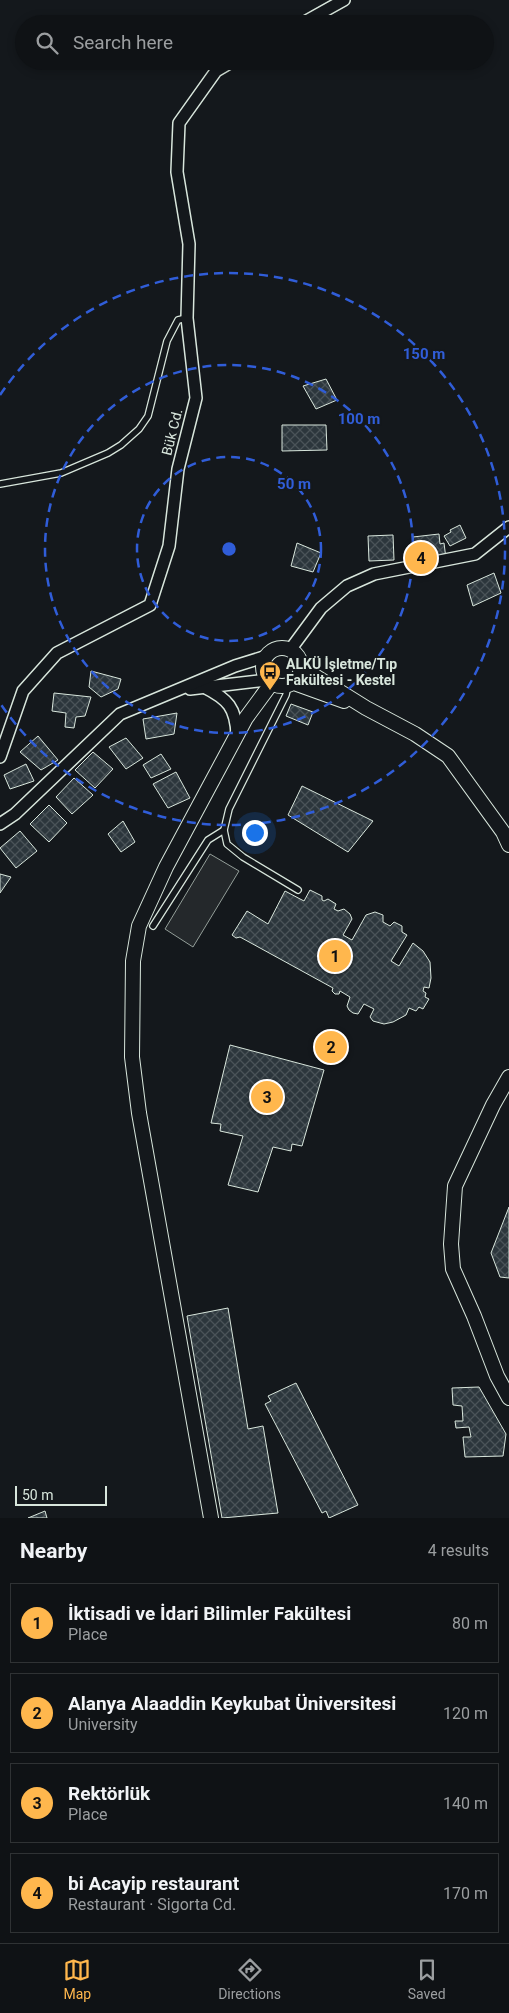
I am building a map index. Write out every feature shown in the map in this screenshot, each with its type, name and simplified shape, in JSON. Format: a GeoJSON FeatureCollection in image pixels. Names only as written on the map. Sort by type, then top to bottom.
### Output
{"type":"FeatureCollection","features":[{"type":"Feature","properties":{"kind":"street"},"geometry":{"type":"LineString","coordinates":[[317,15],[344,0]]}},
{"type":"Feature","properties":{"kind":"street","name":"Bük Cd."},"geometry":{"type":"LineString","coordinates":[[0,757],[23,692],[57,653],[150,605],[169,546],[178,469],[196,398],[187,318],[189,244],[177,172],[179,123],[218,70]]}},
{"type":"Feature","properties":{"kind":"street"},"geometry":{"type":"LineString","coordinates":[[290,650],[321,608],[347,586],[374,574],[475,554],[509,527]]}},
{"type":"Feature","properties":{"kind":"street"},"geometry":{"type":"LineString","coordinates":[[0,824],[15,814],[120,714],[235,666],[267,656],[278,649],[290,650],[299,657],[302,668],[366,708],[415,734],[448,756],[503,832],[509,845]]}},
{"type":"Feature","properties":{"kind":"street"},"geometry":{"type":"LineString","coordinates":[[267,656],[263,668],[280,684]]}},
{"type":"Feature","properties":{"kind":"street"},"geometry":{"type":"LineString","coordinates":[[211,1518],[139,1113],[132,1057],[133,961],[139,926],[166,867],[236,735],[258,700],[302,668]]}},
{"type":"Feature","properties":{"kind":"street"},"geometry":{"type":"LineString","coordinates":[[174,691],[204,687],[280,684],[366,708]]}},
{"type":"Feature","properties":{"kind":"street"},"geometry":{"type":"LineString","coordinates":[[204,687],[221,696],[230,706],[236,720],[236,735]]}},
{"type":"Feature","properties":{"kind":"street"},"geometry":{"type":"LineString","coordinates":[[509,1077],[489,1112],[455,1186],[450,1244],[453,1269],[474,1316],[497,1376],[509,1398]]}},
{"type":"Feature","properties":{"kind":"lane"},"geometry":{"type":"LineString","coordinates":[[0,484],[61,473],[108,453],[121,445],[139,429],[148,416],[168,341],[178,320],[187,318]]}},
{"type":"Feature","properties":{"kind":"lane"},"geometry":{"type":"LineString","coordinates":[[280,684],[286,695],[229,809],[224,830],[228,844],[243,857],[298,890]]}},
{"type":"Feature","properties":{"kind":"lane"},"geometry":{"type":"LineString","coordinates":[[153,926],[208,840],[224,830]]}},
{"type":"Feature","properties":{"kind":"shaded area"},"geometry":{"type":"Polygon","coordinates":[[[210,854],[239,871],[193,947],[165,929],[210,854]]]}},
{"type":"Feature","properties":{"kind":"building"},"geometry":{"type":"Polygon","coordinates":[[[326,379],[337,400],[316,409],[303,386],[326,379]]]}},
{"type":"Feature","properties":{"kind":"building"},"geometry":{"type":"Polygon","coordinates":[[[282,425],[326,425],[327,450],[282,451],[282,425]]]}},
{"type":"Feature","properties":{"kind":"building"},"geometry":{"type":"Polygon","coordinates":[[[460,525],[466,538],[450,546],[444,536],[451,532],[450,530],[460,525]]]}},
{"type":"Feature","properties":{"kind":"building"},"geometry":{"type":"Polygon","coordinates":[[[439,534],[440,544],[444,543],[446,559],[416,562],[413,537],[439,534]]]}},
{"type":"Feature","properties":{"kind":"building"},"geometry":{"type":"Polygon","coordinates":[[[393,535],[394,560],[369,561],[368,536],[393,535]]]}},
{"type":"Feature","properties":{"kind":"building"},"geometry":{"type":"Polygon","coordinates":[[[297,543],[321,553],[313,572],[291,566],[297,543]]]}},
{"type":"Feature","properties":{"kind":"building"},"geometry":{"type":"Polygon","coordinates":[[[494,573],[501,593],[473,606],[467,585],[494,573]]]}},
{"type":"Feature","properties":{"kind":"building"},"geometry":{"type":"Polygon","coordinates":[[[91,671],[121,679],[118,689],[101,697],[89,687],[91,671]]]}},
{"type":"Feature","properties":{"kind":"building"},"geometry":{"type":"Polygon","coordinates":[[[54,693],[91,697],[85,716],[76,717],[74,728],[65,727],[66,713],[52,711],[54,693]]]}},
{"type":"Feature","properties":{"kind":"building"},"geometry":{"type":"Polygon","coordinates":[[[291,704],[313,712],[308,725],[286,716],[291,704]]]}},
{"type":"Feature","properties":{"kind":"building"},"geometry":{"type":"Polygon","coordinates":[[[177,713],[174,734],[146,739],[143,719],[177,713]]]}},
{"type":"Feature","properties":{"kind":"building"},"geometry":{"type":"Polygon","coordinates":[[[38,736],[58,760],[41,770],[20,752],[38,736]]]}},
{"type":"Feature","properties":{"kind":"building"},"geometry":{"type":"Polygon","coordinates":[[[126,738],[143,758],[126,769],[109,747],[126,738]]]}},
{"type":"Feature","properties":{"kind":"building"},"geometry":{"type":"Polygon","coordinates":[[[93,752],[113,769],[95,788],[75,770],[93,752]]]}},
{"type":"Feature","properties":{"kind":"building"},"geometry":{"type":"Polygon","coordinates":[[[161,754],[171,769],[151,778],[143,765],[161,754]]]}},
{"type":"Feature","properties":{"kind":"building"},"geometry":{"type":"Polygon","coordinates":[[[26,764],[34,781],[10,789],[4,775],[26,764]]]}},
{"type":"Feature","properties":{"kind":"building"},"geometry":{"type":"Polygon","coordinates":[[[176,772],[190,798],[168,808],[153,784],[176,772]]]}},
{"type":"Feature","properties":{"kind":"building"},"geometry":{"type":"Polygon","coordinates":[[[74,778],[93,795],[72,814],[56,797],[74,778]]]}},
{"type":"Feature","properties":{"kind":"building"},"geometry":{"type":"Polygon","coordinates":[[[302,786],[373,821],[348,852],[288,815],[302,786]]]}},
{"type":"Feature","properties":{"kind":"building"},"geometry":{"type":"Polygon","coordinates":[[[49,805],[67,823],[49,842],[30,824],[49,805]]]}},
{"type":"Feature","properties":{"kind":"building"},"geometry":{"type":"Polygon","coordinates":[[[123,821],[135,842],[121,852],[108,834],[123,821]]]}},
{"type":"Feature","properties":{"kind":"building"},"geometry":{"type":"Polygon","coordinates":[[[20,831],[37,851],[16,868],[0,848],[20,831]]]}},
{"type":"Feature","properties":{"kind":"building"},"geometry":{"type":"Polygon","coordinates":[[[0,874],[11,877],[0,893],[0,874]]]}},
{"type":"Feature","properties":{"kind":"building"},"geometry":{"type":"Polygon","coordinates":[[[310,890],[322,896],[322,900],[328,899],[336,904],[334,909],[338,911],[344,909],[350,914],[352,919],[343,935],[352,940],[366,915],[375,912],[383,915],[383,922],[390,926],[394,922],[402,926],[402,932],[407,935],[391,961],[399,966],[413,943],[423,951],[430,962],[431,978],[429,988],[424,987],[425,997],[429,999],[423,1009],[419,1007],[416,1011],[409,1008],[406,1015],[393,1022],[384,1024],[373,1021],[370,1017],[374,1009],[364,1004],[358,1014],[353,1013],[347,1006],[350,997],[340,991],[339,994],[335,994],[332,991],[333,988],[240,937],[236,938],[232,935],[247,911],[268,924],[285,891],[304,901],[310,890]]]}},
{"type":"Feature","properties":{"kind":"building"},"geometry":{"type":"Polygon","coordinates":[[[230,1045],[324,1070],[302,1146],[292,1144],[291,1151],[273,1147],[258,1192],[228,1185],[243,1136],[220,1131],[221,1124],[211,1123],[230,1045]]]}},
{"type":"Feature","properties":{"kind":"building"},"geometry":{"type":"Polygon","coordinates":[[[509,1207],[509,1278],[500,1277],[491,1253],[509,1207]]]}},
{"type":"Feature","properties":{"kind":"building"},"geometry":{"type":"Polygon","coordinates":[[[228,1308],[248,1429],[263,1426],[278,1513],[222,1518],[187,1316],[228,1308]]]}},
{"type":"Feature","properties":{"kind":"building"},"geometry":{"type":"Polygon","coordinates":[[[296,1383],[358,1505],[329,1518],[326,1511],[322,1513],[265,1404],[271,1401],[268,1396],[296,1383]]]}},
{"type":"Feature","properties":{"kind":"building"},"geometry":{"type":"Polygon","coordinates":[[[479,1387],[506,1434],[503,1456],[465,1457],[463,1437],[471,1437],[469,1427],[456,1428],[455,1421],[463,1421],[462,1406],[453,1405],[452,1388],[479,1387]]]}},
{"type":"Feature","properties":{"kind":"building"},"geometry":{"type":"Polygon","coordinates":[[[45,1511],[47,1518],[28,1518],[45,1511]]]}},
{"type":"Feature","properties":{"kind":"place","name":"bi Acayip restaurant"},"geometry":{"type":"Point","coordinates":[421,558]}},
{"type":"Feature","properties":{"kind":"place","name":"ALKÜ İşletme/Tıp Fakültesi - Kestel"},"geometry":{"type":"Point","coordinates":[270,691]}},
{"type":"Feature","properties":{"kind":"place","name":"İktisadi ve İdari Bilimler Fakültesi"},"geometry":{"type":"Point","coordinates":[335,956]}},
{"type":"Feature","properties":{"kind":"place","name":"Alanya Alaaddin Keykubat Üniversitesi"},"geometry":{"type":"Point","coordinates":[331,1047]}},
{"type":"Feature","properties":{"kind":"place","name":"Rektörlük"},"geometry":{"type":"Point","coordinates":[267,1097]}}]}
